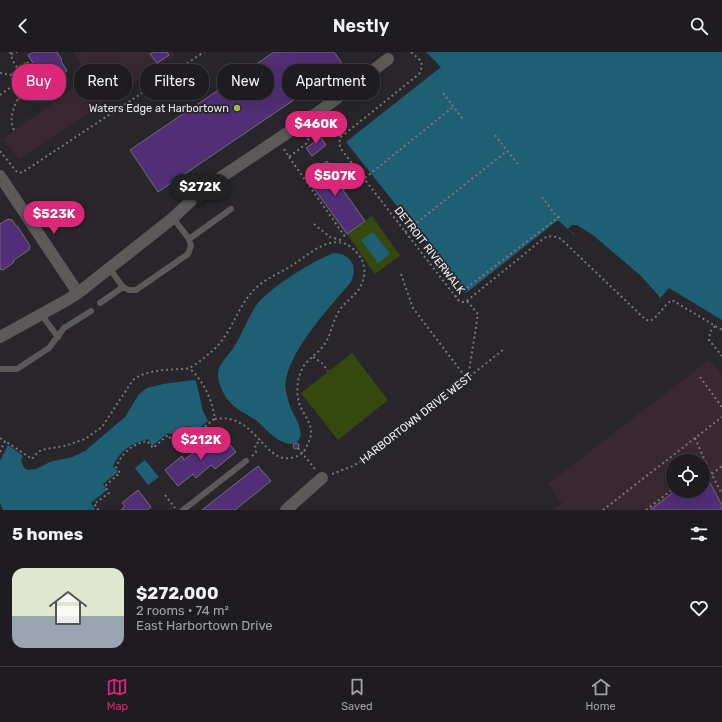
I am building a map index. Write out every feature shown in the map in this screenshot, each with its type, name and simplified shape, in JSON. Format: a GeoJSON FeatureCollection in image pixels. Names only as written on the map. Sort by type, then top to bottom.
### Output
{"type":"FeatureCollection","features":[{"type":"Feature","properties":{"kind":"street"},"geometry":{"type":"LineString","coordinates":[[0,337],[78,293],[173,218],[202,190],[320,111],[388,59]]}},
{"type":"Feature","properties":{"kind":"street"},"geometry":{"type":"LineString","coordinates":[[0,176],[78,293]]}},
{"type":"Feature","properties":{"kind":"street"},"geometry":{"type":"LineString","coordinates":[[286,510],[322,478]]}},
{"type":"Feature","properties":{"kind":"lane"},"geometry":{"type":"LineString","coordinates":[[189,238],[231,209]]}},
{"type":"Feature","properties":{"kind":"lane"},"geometry":{"type":"LineString","coordinates":[[109,268],[123,287],[129,290],[136,290],[188,254],[191,246],[189,238],[173,218]]}},
{"type":"Feature","properties":{"kind":"lane"},"geometry":{"type":"LineString","coordinates":[[100,303],[123,287]]}},
{"type":"Feature","properties":{"kind":"lane"},"geometry":{"type":"LineString","coordinates":[[0,369],[18,369],[49,348],[64,328],[91,311]]}},
{"type":"Feature","properties":{"kind":"lane"},"geometry":{"type":"LineString","coordinates":[[41,314],[58,337]]}},
{"type":"Feature","properties":{"kind":"lane"},"geometry":{"type":"LineString","coordinates":[[183,510],[246,461]]}},
{"type":"Feature","properties":{"kind":"path"},"geometry":{"type":"LineString","coordinates":[[15,64],[10,53],[17,52]]}},
{"type":"Feature","properties":{"kind":"path"},"geometry":{"type":"LineString","coordinates":[[0,151],[16,171],[20,173],[23,172],[204,52]]}},
{"type":"Feature","properties":{"kind":"path"},"geometry":{"type":"LineString","coordinates":[[320,111],[341,137],[419,74],[422,68],[421,61],[411,52]]}},
{"type":"Feature","properties":{"kind":"path"},"geometry":{"type":"LineString","coordinates":[[0,73],[12,75]]}},
{"type":"Feature","properties":{"kind":"path"},"geometry":{"type":"LineString","coordinates":[[0,95],[12,86]]}},
{"type":"Feature","properties":{"kind":"path"},"geometry":{"type":"LineString","coordinates":[[443,93],[463,119]]}},
{"type":"Feature","properties":{"kind":"path"},"geometry":{"type":"LineString","coordinates":[[14,130],[12,114],[17,100]]}},
{"type":"Feature","properties":{"kind":"path"},"geometry":{"type":"LineString","coordinates":[[365,178],[453,107]]}},
{"type":"Feature","properties":{"kind":"path"},"geometry":{"type":"LineString","coordinates":[[290,157],[306,144],[310,136],[317,131],[321,135],[333,128]]}},
{"type":"Feature","properties":{"kind":"path"},"geometry":{"type":"LineString","coordinates":[[495,135],[520,167]]}},
{"type":"Feature","properties":{"kind":"path","name":"DETROIT RIVERWALK"},"geometry":{"type":"LineString","coordinates":[[341,137],[338,143],[341,149],[459,301],[463,302],[467,300],[544,238],[556,236],[561,239],[646,320],[650,321],[653,319],[667,303],[672,300],[722,330]]}},
{"type":"Feature","properties":{"kind":"path"},"geometry":{"type":"LineString","coordinates":[[0,438],[32,459],[41,450],[64,446],[85,439],[102,427],[124,391],[136,377],[150,372],[189,368],[211,352],[222,341],[242,304],[258,286],[300,261],[322,245],[340,241],[347,237],[277,140]]}},
{"type":"Feature","properties":{"kind":"path"},"geometry":{"type":"LineString","coordinates":[[406,232],[507,151]]}},
{"type":"Feature","properties":{"kind":"path"},"geometry":{"type":"LineString","coordinates":[[455,297],[559,217],[542,197]]}},
{"type":"Feature","properties":{"kind":"path"},"geometry":{"type":"LineString","coordinates":[[97,510],[98,509],[94,504],[109,493],[105,486],[120,473],[116,467],[119,459],[128,449],[134,445],[148,441],[153,448],[168,435],[173,442],[190,428],[195,435],[215,419],[236,421],[250,430],[272,452],[280,457],[294,457],[302,453],[310,439],[312,430],[299,401],[297,388],[301,371],[308,361],[322,348],[340,310],[358,291],[363,280],[364,268],[360,258],[352,248],[330,237],[314,224]]}},
{"type":"Feature","properties":{"kind":"path"},"geometry":{"type":"LineString","coordinates":[[401,274],[413,308],[467,379]]}},
{"type":"Feature","properties":{"kind":"path"},"geometry":{"type":"LineString","coordinates":[[467,300],[478,314],[467,379]]}},
{"type":"Feature","properties":{"kind":"path"},"geometry":{"type":"LineString","coordinates":[[715,326],[710,332],[709,340],[722,356]]}},
{"type":"Feature","properties":{"kind":"path","name":"HARBORTOWN DRIVE WEST"},"geometry":{"type":"LineString","coordinates":[[322,478],[364,460],[504,349]]}},
{"type":"Feature","properties":{"kind":"path"},"geometry":{"type":"LineString","coordinates":[[313,357],[322,363],[328,371]]}},
{"type":"Feature","properties":{"kind":"path"},"geometry":{"type":"LineString","coordinates":[[189,368],[196,374],[204,386],[215,419]]}},
{"type":"Feature","properties":{"kind":"path"},"geometry":{"type":"LineString","coordinates":[[700,377],[722,407]]}},
{"type":"Feature","properties":{"kind":"path"},"geometry":{"type":"LineString","coordinates":[[603,510],[722,417]]}},
{"type":"Feature","properties":{"kind":"path"},"geometry":{"type":"LineString","coordinates":[[695,438],[702,454]]}},
{"type":"Feature","properties":{"kind":"path"},"geometry":{"type":"LineString","coordinates":[[246,461],[255,454],[255,445],[260,440]]}},
{"type":"Feature","properties":{"kind":"path"},"geometry":{"type":"LineString","coordinates":[[0,452],[5,441]]}},
{"type":"Feature","properties":{"kind":"path"},"geometry":{"type":"LineString","coordinates":[[298,448],[322,478]]}},
{"type":"Feature","properties":{"kind":"path"},"geometry":{"type":"LineString","coordinates":[[712,474],[722,466]]}},
{"type":"Feature","properties":{"kind":"path"},"geometry":{"type":"LineString","coordinates":[[710,470],[722,494]]}},
{"type":"Feature","properties":{"kind":"path"},"geometry":{"type":"LineString","coordinates":[[165,494],[177,510]]}},
{"type":"Feature","properties":{"kind":"path"},"geometry":{"type":"LineString","coordinates":[[646,510],[666,494]]}},
{"type":"Feature","properties":{"kind":"shaded area"},"geometry":{"type":"Polygon","coordinates":[[[73,52],[173,52],[175,55],[162,64],[140,64],[140,78],[132,84],[132,64],[81,64],[73,52]]]}},
{"type":"Feature","properties":{"kind":"shaded area"},"geometry":{"type":"Polygon","coordinates":[[[74,88],[74,100],[108,100],[19,159],[3,139],[57,100],[66,100],[66,94],[74,88]]]}},
{"type":"Feature","properties":{"kind":"shaded area"},"geometry":{"type":"Polygon","coordinates":[[[709,360],[722,376],[722,510],[552,510],[562,503],[548,484],[709,360]]]}},
{"type":"Feature","properties":{"kind":"green space"},"geometry":{"type":"Polygon","coordinates":[[[372,216],[400,256],[375,274],[347,234],[372,216]]]}},
{"type":"Feature","properties":{"kind":"green space"},"geometry":{"type":"Polygon","coordinates":[[[352,353],[388,400],[338,440],[301,393],[352,353]]]}},
{"type":"Feature","properties":{"kind":"water"},"geometry":{"type":"Polygon","coordinates":[[[426,52],[722,52],[722,320],[669,288],[656,303],[647,292],[578,233],[574,235],[559,221],[557,221],[466,293],[346,142],[441,67],[426,52]]]}},
{"type":"Feature","properties":{"kind":"water"},"geometry":{"type":"Polygon","coordinates":[[[373,232],[390,254],[378,263],[361,240],[373,232]]]}},
{"type":"Feature","properties":{"kind":"water"},"geometry":{"type":"Polygon","coordinates":[[[334,253],[345,256],[352,262],[354,271],[353,276],[351,282],[313,328],[290,366],[286,379],[286,391],[291,409],[299,426],[300,435],[297,442],[292,444],[286,443],[269,433],[257,421],[231,403],[221,388],[218,378],[218,371],[221,364],[237,342],[255,307],[261,300],[292,276],[315,262],[334,253]]]}},
{"type":"Feature","properties":{"kind":"water"},"geometry":{"type":"Polygon","coordinates":[[[193,380],[196,381],[203,411],[208,421],[195,431],[189,426],[177,433],[168,433],[152,446],[148,439],[132,445],[123,451],[113,466],[118,472],[103,484],[107,490],[91,503],[95,509],[94,510],[3,510],[0,503],[0,461],[8,445],[23,456],[21,460],[24,468],[28,470],[36,469],[50,462],[72,457],[85,451],[125,417],[139,394],[147,388],[193,380]]]}},
{"type":"Feature","properties":{"kind":"water"},"geometry":{"type":"Polygon","coordinates":[[[145,460],[159,477],[148,485],[135,468],[145,460]]]}},
{"type":"Feature","properties":{"kind":"pier"},"geometry":{"type":"Polygon","coordinates":[[[572,225],[577,225],[594,236],[641,276],[660,299],[654,305],[645,293],[568,229],[572,225]]]}},
{"type":"Feature","properties":{"kind":"building"},"geometry":{"type":"Polygon","coordinates":[[[34,52],[57,52],[63,64],[34,64],[28,55],[34,52]]]}},
{"type":"Feature","properties":{"kind":"building"},"geometry":{"type":"Polygon","coordinates":[[[154,52],[167,52],[169,55],[157,63],[150,54],[154,52]]]}},
{"type":"Feature","properties":{"kind":"building","name":"Waters Edge at Harbortown"},"geometry":{"type":"Polygon","coordinates":[[[274,52],[334,52],[343,64],[282,64],[282,100],[294,100],[158,192],[130,150],[203,100],[209,100],[209,96],[217,91],[217,100],[274,100],[274,64],[256,64],[274,52]]]}},
{"type":"Feature","properties":{"kind":"building"},"geometry":{"type":"Polygon","coordinates":[[[317,132],[326,145],[312,156],[306,148],[316,141],[312,136],[317,132]]]}},
{"type":"Feature","properties":{"kind":"building"},"geometry":{"type":"Polygon","coordinates":[[[327,161],[346,188],[343,190],[365,221],[347,234],[305,176],[327,161]]]}},
{"type":"Feature","properties":{"kind":"building"},"geometry":{"type":"Polygon","coordinates":[[[8,219],[12,220],[18,227],[30,246],[29,250],[14,260],[13,263],[3,270],[0,269],[0,224],[8,219]]]}},
{"type":"Feature","properties":{"kind":"building"},"geometry":{"type":"Polygon","coordinates":[[[222,435],[236,452],[215,469],[211,465],[196,478],[193,474],[178,486],[165,470],[182,456],[184,460],[199,448],[202,451],[222,435]]]}},
{"type":"Feature","properties":{"kind":"building"},"geometry":{"type":"Polygon","coordinates":[[[296,443],[299,446],[296,449],[293,446],[296,443]]]}},
{"type":"Feature","properties":{"kind":"building"},"geometry":{"type":"Polygon","coordinates":[[[258,466],[271,481],[235,510],[202,510],[258,466]]]}},
{"type":"Feature","properties":{"kind":"building"},"geometry":{"type":"Polygon","coordinates":[[[710,483],[722,505],[722,510],[650,510],[666,498],[710,498],[710,483]]]}},
{"type":"Feature","properties":{"kind":"building"},"geometry":{"type":"Polygon","coordinates":[[[138,490],[151,507],[147,510],[121,510],[125,506],[122,503],[138,490]]]}},
{"type":"Feature","properties":{"kind":"place","name":"Waters Edge at Harbortown"},"geometry":{"type":"Point","coordinates":[237,108]}}]}
